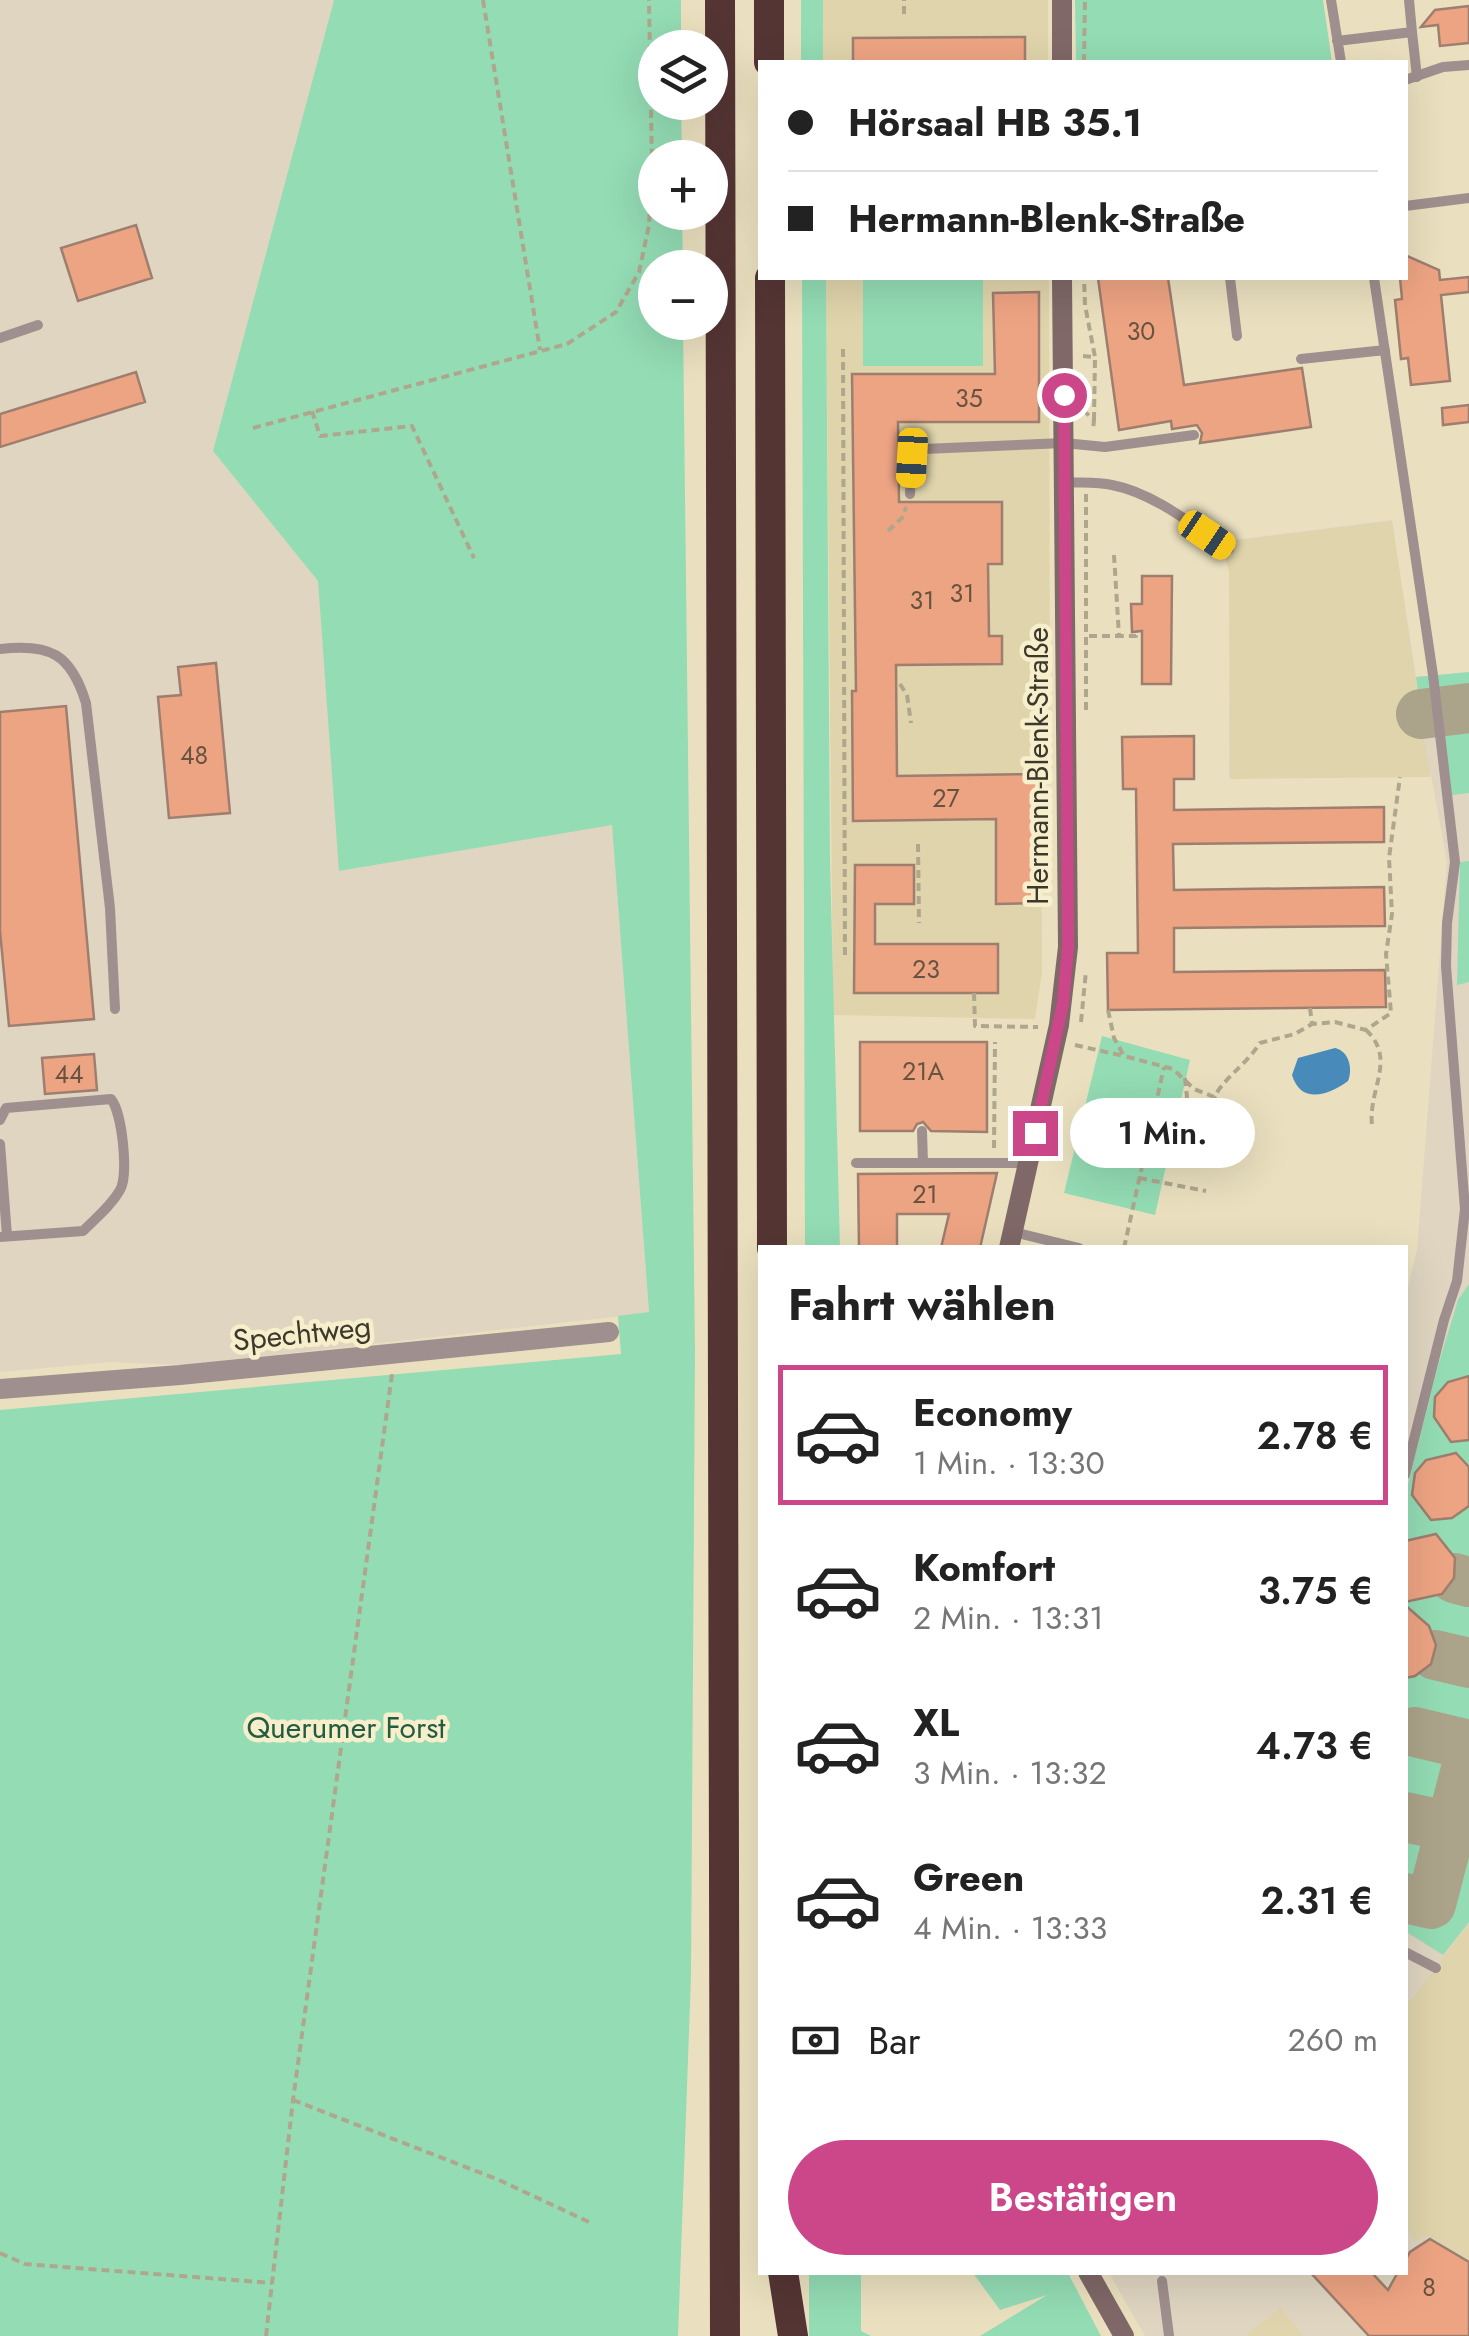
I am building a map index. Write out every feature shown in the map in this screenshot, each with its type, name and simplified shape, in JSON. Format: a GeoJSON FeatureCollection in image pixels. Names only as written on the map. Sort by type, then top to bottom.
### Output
{"type":"FeatureCollection","features":[{"type":"Feature","properties":{"kind":"highway"},"geometry":{"type":"LineString","coordinates":[[720,0],[725,2336]]}},
{"type":"Feature","properties":{"kind":"highway"},"geometry":{"type":"LineString","coordinates":[[769,0],[769,60]]}},
{"type":"Feature","properties":{"kind":"highway"},"geometry":{"type":"LineString","coordinates":[[770,280],[772,1245]]}},
{"type":"Feature","properties":{"kind":"highway"},"geometry":{"type":"LineString","coordinates":[[703,2336],[724,2260]]}},
{"type":"Feature","properties":{"kind":"highway"},"geometry":{"type":"LineString","coordinates":[[773,2275],[773,2336]]}},
{"type":"Feature","properties":{"kind":"highway"},"geometry":{"type":"LineString","coordinates":[[783,2275],[793,2336]]}},
{"type":"Feature","properties":{"kind":"street"},"geometry":{"type":"LineString","coordinates":[[1062,0],[1062,60]]}},
{"type":"Feature","properties":{"kind":"street","name":"Hermann-Blenk-Straße"},"geometry":{"type":"LineString","coordinates":[[1010,1240],[1028,1163],[1044,1035],[1068,947],[1062,280]]}},
{"type":"Feature","properties":{"kind":"street","name":"Spechtweg"},"geometry":{"type":"LineString","coordinates":[[0,1389],[609,1332]]}},
{"type":"Feature","properties":{"kind":"street"},"geometry":{"type":"LineString","coordinates":[[1090,2275],[1124,2336]]}},
{"type":"Feature","properties":{"kind":"lane"},"geometry":{"type":"LineString","coordinates":[[1331,0],[1340,60]]}},
{"type":"Feature","properties":{"kind":"lane"},"geometry":{"type":"LineString","coordinates":[[1409,0],[1417,77]]}},
{"type":"Feature","properties":{"kind":"lane"},"geometry":{"type":"LineString","coordinates":[[1337,40],[1412,32]]}},
{"type":"Feature","properties":{"kind":"lane"},"geometry":{"type":"LineString","coordinates":[[1408,79],[1443,67],[1469,65]]}},
{"type":"Feature","properties":{"kind":"lane"},"geometry":{"type":"LineString","coordinates":[[1408,206],[1469,198]]}},
{"type":"Feature","properties":{"kind":"lane"},"geometry":{"type":"LineString","coordinates":[[1230,280],[1237,336]]}},
{"type":"Feature","properties":{"kind":"lane"},"geometry":{"type":"LineString","coordinates":[[1374,280],[1433,675],[1456,862],[1447,922],[1446,966],[1465,1209],[1457,1281],[1408,1463]]}},
{"type":"Feature","properties":{"kind":"lane"},"geometry":{"type":"LineString","coordinates":[[0,338],[38,326]]}},
{"type":"Feature","properties":{"kind":"lane"},"geometry":{"type":"LineString","coordinates":[[1301,359],[1385,350]]}},
{"type":"Feature","properties":{"kind":"lane"},"geometry":{"type":"LineString","coordinates":[[910,494],[912,458],[924,449],[1064,442],[1105,447],[1194,434]]}},
{"type":"Feature","properties":{"kind":"lane"},"geometry":{"type":"LineString","coordinates":[[1065,482],[1128,490],[1186,520],[1229,549]]}},
{"type":"Feature","properties":{"kind":"lane"},"geometry":{"type":"LineString","coordinates":[[0,648],[26,646],[48,650],[65,661],[78,678],[110,908],[115,1009]]}},
{"type":"Feature","properties":{"kind":"lane"},"geometry":{"type":"LineString","coordinates":[[0,1120],[6,1108],[111,1099],[119,1108],[123,1186],[83,1231],[4,1236],[0,1144]]}},
{"type":"Feature","properties":{"kind":"lane"},"geometry":{"type":"LineString","coordinates":[[922,1131],[923,1163]]}},
{"type":"Feature","properties":{"kind":"lane"},"geometry":{"type":"LineString","coordinates":[[856,1162],[1028,1163]]}},
{"type":"Feature","properties":{"kind":"lane"},"geometry":{"type":"LineString","coordinates":[[1010,1240],[1054,1245]]}},
{"type":"Feature","properties":{"kind":"lane"},"geometry":{"type":"LineString","coordinates":[[1457,1281],[1469,1266]]}},
{"type":"Feature","properties":{"kind":"lane"},"geometry":{"type":"LineString","coordinates":[[1408,1954],[1436,1968]]}},
{"type":"Feature","properties":{"kind":"lane"},"geometry":{"type":"LineString","coordinates":[[1162,2280],[1169,2336]]}},
{"type":"Feature","properties":{"kind":"path"},"geometry":{"type":"LineString","coordinates":[[483,0],[540,350]]}},
{"type":"Feature","properties":{"kind":"path"},"geometry":{"type":"LineString","coordinates":[[253,428],[567,344],[616,312],[639,272],[649,225],[649,0]]}},
{"type":"Feature","properties":{"kind":"path"},"geometry":{"type":"LineString","coordinates":[[904,0],[904,14]]}},
{"type":"Feature","properties":{"kind":"path"},"geometry":{"type":"LineString","coordinates":[[1084,60],[1085,0]]}},
{"type":"Feature","properties":{"kind":"path"},"geometry":{"type":"LineString","coordinates":[[1084,280],[1095,356],[1094,420]]}},
{"type":"Feature","properties":{"kind":"path"},"geometry":{"type":"LineString","coordinates":[[843,349],[845,959]]}},
{"type":"Feature","properties":{"kind":"path"},"geometry":{"type":"LineString","coordinates":[[1083,356],[1095,356]]}},
{"type":"Feature","properties":{"kind":"path"},"geometry":{"type":"LineString","coordinates":[[312,411],[320,436],[412,426],[474,558]]}},
{"type":"Feature","properties":{"kind":"path"},"geometry":{"type":"LineString","coordinates":[[888,530],[902,518],[910,494]]}},
{"type":"Feature","properties":{"kind":"path"},"geometry":{"type":"LineString","coordinates":[[1114,555],[1119,636]]}},
{"type":"Feature","properties":{"kind":"path"},"geometry":{"type":"LineString","coordinates":[[1087,636],[1136,636],[1136,632]]}},
{"type":"Feature","properties":{"kind":"path"},"geometry":{"type":"LineString","coordinates":[[900,684],[907,695],[911,723]]}},
{"type":"Feature","properties":{"kind":"path"},"geometry":{"type":"LineString","coordinates":[[1366,1030],[1391,1013],[1386,954],[1392,914],[1389,858],[1400,777]]}},
{"type":"Feature","properties":{"kind":"path"},"geometry":{"type":"LineString","coordinates":[[918,844],[920,923]]}},
{"type":"Feature","properties":{"kind":"path"},"geometry":{"type":"LineString","coordinates":[[974,993],[975,1026],[1044,1035],[1164,1067],[1185,1078],[1194,1090],[1214,1096],[1228,1116]]}},
{"type":"Feature","properties":{"kind":"path"},"geometry":{"type":"LineString","coordinates":[[1310,1008],[1312,1024]]}},
{"type":"Feature","properties":{"kind":"path"},"geometry":{"type":"LineString","coordinates":[[1108,1010],[1114,1038],[1124,1056]]}},
{"type":"Feature","properties":{"kind":"path"},"geometry":{"type":"LineString","coordinates":[[1214,1096],[1260,1043],[1295,1034],[1312,1024],[1335,1022],[1366,1030],[1378,1041],[1372,1124]]}},
{"type":"Feature","properties":{"kind":"path"},"geometry":{"type":"LineString","coordinates":[[994,1163],[996,1042]]}},
{"type":"Feature","properties":{"kind":"path"},"geometry":{"type":"LineString","coordinates":[[1125,1245],[1164,1067]]}},
{"type":"Feature","properties":{"kind":"path"},"geometry":{"type":"LineString","coordinates":[[1185,1078],[1187,1098],[1177,1139],[1216,1150]]}},
{"type":"Feature","properties":{"kind":"path"},"geometry":{"type":"LineString","coordinates":[[987,1100],[995,1100]]}},
{"type":"Feature","properties":{"kind":"path"},"geometry":{"type":"LineString","coordinates":[[1139,1178],[1206,1191]]}},
{"type":"Feature","properties":{"kind":"path"},"geometry":{"type":"LineString","coordinates":[[266,2336],[369,1527],[395,1354]]}},
{"type":"Feature","properties":{"kind":"path"},"geometry":{"type":"LineString","coordinates":[[294,2100],[500,2180],[592,2222]]}},
{"type":"Feature","properties":{"kind":"path"},"geometry":{"type":"LineString","coordinates":[[0,2253],[25,2264],[272,2283]]}},
{"type":"Feature","properties":{"kind":"shaded area"},"geometry":{"type":"Polygon","coordinates":[[[0,0],[334,0],[213,451],[318,581],[340,871],[612,824],[649,1313],[184,1365],[111,1362],[0,1372],[0,0]]]}},
{"type":"Feature","properties":{"kind":"shaded area"},"geometry":{"type":"Polygon","coordinates":[[[823,0],[1048,0],[1048,60],[823,60],[823,0]]]}},
{"type":"Feature","properties":{"kind":"shaded area"},"geometry":{"type":"Polygon","coordinates":[[[826,280],[1049,280],[1050,745],[1041,749],[1042,972],[1035,1019],[833,1015],[826,280]]]}},
{"type":"Feature","properties":{"kind":"shaded area"},"geometry":{"type":"Polygon","coordinates":[[[1392,520],[1416,677],[1469,672],[1469,2336],[1145,2336],[1110,2275],[1408,2275],[1408,1287],[1417,1250],[1447,862],[1431,775],[1229,777],[1230,569],[1225,556],[1234,540],[1392,520]]]}},
{"type":"Feature","properties":{"kind":"shaded area"},"geometry":{"type":"Polygon","coordinates":[[[1392,521],[1430,777],[1230,779],[1229,573],[1225,557],[1233,541],[1392,521]]]}},
{"type":"Feature","properties":{"kind":"shaded area"},"geometry":{"type":"Polygon","coordinates":[[[1469,1923],[1469,2260],[1427,2235],[1414,2242],[1408,2227],[1411,2001],[1469,1923]]]}},
{"type":"Feature","properties":{"kind":"shaded area"},"geometry":{"type":"Polygon","coordinates":[[[1281,2308],[1303,2336],[1246,2334],[1281,2308]]]}},
{"type":"Feature","properties":{"kind":"green space","name":"Querumer Forst"},"geometry":{"type":"Polygon","coordinates":[[[334,0],[681,0],[681,30],[638,30],[638,120],[681,120],[682,140],[638,140],[638,230],[682,230],[683,250],[638,250],[638,340],[683,340],[695,1353],[691,1976],[678,2336],[0,2336],[0,1410],[621,1354],[618,1316],[649,1312],[612,825],[339,871],[318,581],[213,451],[334,0]]]}},
{"type":"Feature","properties":{"kind":"green space"},"geometry":{"type":"Polygon","coordinates":[[[801,0],[823,0],[823,60],[801,60],[801,0]]]}},
{"type":"Feature","properties":{"kind":"green space"},"geometry":{"type":"Polygon","coordinates":[[[1075,0],[1323,0],[1332,60],[1076,60],[1075,0]]]}},
{"type":"Feature","properties":{"kind":"green space"},"geometry":{"type":"Polygon","coordinates":[[[802,280],[826,280],[830,862],[840,1245],[805,1245],[802,280]]]}},
{"type":"Feature","properties":{"kind":"green space"},"geometry":{"type":"Polygon","coordinates":[[[863,280],[983,280],[983,366],[863,366],[863,280]]]}},
{"type":"Feature","properties":{"kind":"green space"},"geometry":{"type":"Polygon","coordinates":[[[1469,672],[1469,693],[1419,699],[1416,677],[1469,672]]]}},
{"type":"Feature","properties":{"kind":"green space"},"geometry":{"type":"Polygon","coordinates":[[[1469,724],[1469,793],[1452,795],[1444,727],[1469,724]]]}},
{"type":"Feature","properties":{"kind":"green space"},"geometry":{"type":"Polygon","coordinates":[[[1469,861],[1469,982],[1457,985],[1460,862],[1469,861]]]}},
{"type":"Feature","properties":{"kind":"green space"},"geometry":{"type":"Polygon","coordinates":[[[1102,1036],[1190,1060],[1155,1215],[1064,1193],[1102,1036]]]}},
{"type":"Feature","properties":{"kind":"green space"},"geometry":{"type":"Polygon","coordinates":[[[1469,1284],[1469,1922],[1443,1955],[1408,1933],[1408,1484],[1458,1300],[1469,1284]]]}},
{"type":"Feature","properties":{"kind":"green space"},"geometry":{"type":"Polygon","coordinates":[[[809,2275],[861,2275],[861,2331],[871,2336],[809,2336],[809,2275]]]}},
{"type":"Feature","properties":{"kind":"green space"},"geometry":{"type":"Polygon","coordinates":[[[974,2275],[1069,2275],[1101,2336],[980,2336],[1047,2295],[1000,2310],[974,2275]]]}},
{"type":"Feature","properties":{"kind":"water"},"geometry":{"type":"Polygon","coordinates":[[[1335,1048],[1349,1061],[1348,1081],[1324,1093],[1302,1091],[1292,1075],[1298,1058],[1335,1048]]]}},
{"type":"Feature","properties":{"kind":"building"},"geometry":{"type":"Polygon","coordinates":[[[1469,6],[1469,43],[1440,46],[1438,25],[1421,27],[1435,10],[1469,6]]]}},
{"type":"Feature","properties":{"kind":"building"},"geometry":{"type":"Polygon","coordinates":[[[1025,37],[1025,60],[853,60],[853,38],[1025,37]]]}},
{"type":"Feature","properties":{"kind":"building"},"geometry":{"type":"Polygon","coordinates":[[[136,225],[152,278],[78,301],[61,248],[136,225]]]}},
{"type":"Feature","properties":{"kind":"building"},"geometry":{"type":"Polygon","coordinates":[[[1408,256],[1439,270],[1440,280],[1469,277],[1469,292],[1441,295],[1450,381],[1411,385],[1408,358],[1401,359],[1395,300],[1402,299],[1400,280],[1408,280],[1408,256]]]}},
{"type":"Feature","properties":{"kind":"building"},"geometry":{"type":"Polygon","coordinates":[[[1098,280],[1168,280],[1184,385],[1302,368],[1311,427],[1200,443],[1202,433],[1197,425],[1172,429],[1171,421],[1119,430],[1098,280]]]}},
{"type":"Feature","properties":{"kind":"building"},"geometry":{"type":"Polygon","coordinates":[[[1039,292],[1039,422],[898,422],[899,502],[1002,502],[1002,564],[988,564],[989,636],[1002,636],[1002,664],[896,665],[897,776],[1039,774],[1041,903],[996,904],[996,819],[853,821],[852,691],[856,691],[852,374],[995,374],[993,293],[1039,292]]]}},
{"type":"Feature","properties":{"kind":"building"},"geometry":{"type":"Polygon","coordinates":[[[136,372],[145,402],[0,447],[0,414],[136,372]]]}},
{"type":"Feature","properties":{"kind":"building"},"geometry":{"type":"Polygon","coordinates":[[[1469,405],[1469,422],[1443,425],[1442,408],[1469,405]]]}},
{"type":"Feature","properties":{"kind":"building"},"geometry":{"type":"Polygon","coordinates":[[[1142,576],[1172,576],[1171,684],[1142,684],[1142,631],[1132,632],[1131,604],[1142,604],[1142,576]]]}},
{"type":"Feature","properties":{"kind":"building"},"geometry":{"type":"Polygon","coordinates":[[[216,663],[230,813],[169,818],[158,697],[181,695],[178,667],[216,663]]]}},
{"type":"Feature","properties":{"kind":"building"},"geometry":{"type":"Polygon","coordinates":[[[66,706],[94,1019],[9,1026],[0,931],[0,712],[66,706]]]}},
{"type":"Feature","properties":{"kind":"building"},"geometry":{"type":"Polygon","coordinates":[[[1194,736],[1194,779],[1174,779],[1174,810],[1384,807],[1384,842],[1173,844],[1174,890],[1384,887],[1385,926],[1174,928],[1174,972],[1385,970],[1386,1007],[1108,1010],[1107,953],[1138,953],[1136,789],[1123,789],[1122,737],[1194,736]]]}},
{"type":"Feature","properties":{"kind":"building"},"geometry":{"type":"Polygon","coordinates":[[[855,865],[914,865],[914,904],[875,904],[875,944],[998,944],[998,993],[854,993],[855,865]]]}},
{"type":"Feature","properties":{"kind":"building"},"geometry":{"type":"Polygon","coordinates":[[[860,1042],[987,1042],[987,1132],[931,1131],[923,1122],[913,1131],[860,1131],[860,1042]]]}},
{"type":"Feature","properties":{"kind":"building"},"geometry":{"type":"Polygon","coordinates":[[[94,1054],[97,1090],[45,1094],[42,1058],[94,1054]]]}},
{"type":"Feature","properties":{"kind":"building"},"geometry":{"type":"Polygon","coordinates":[[[997,1173],[981,1245],[942,1245],[949,1214],[897,1214],[897,1245],[859,1245],[858,1174],[997,1173]]]}},
{"type":"Feature","properties":{"kind":"building"},"geometry":{"type":"Polygon","coordinates":[[[1469,1376],[1469,1440],[1451,1442],[1434,1417],[1435,1397],[1448,1382],[1469,1376]]]}},
{"type":"Feature","properties":{"kind":"building"},"geometry":{"type":"Polygon","coordinates":[[[1456,1453],[1469,1467],[1469,1506],[1452,1518],[1431,1520],[1412,1495],[1415,1473],[1426,1460],[1456,1453]]]}},
{"type":"Feature","properties":{"kind":"building"},"geometry":{"type":"Polygon","coordinates":[[[1436,1534],[1455,1558],[1454,1578],[1442,1594],[1408,1601],[1408,1540],[1436,1534]]]}},
{"type":"Feature","properties":{"kind":"building"},"geometry":{"type":"Polygon","coordinates":[[[1408,1608],[1429,1626],[1436,1645],[1431,1664],[1408,1677],[1408,1608]]]}},
{"type":"Feature","properties":{"kind":"building"},"geometry":{"type":"Polygon","coordinates":[[[1430,2239],[1469,2262],[1469,2336],[1369,2336],[1313,2275],[1374,2275],[1388,2290],[1396,2275],[1408,2275],[1410,2252],[1430,2239]]]}},
{"type":"Feature","properties":{"kind":"taxiway"},"geometry":{"type":"LineString","coordinates":[[1421,714],[1469,708]]}},
{"type":"Feature","properties":{"kind":"taxiway"},"geometry":{"type":"LineString","coordinates":[[1454,1578],[1469,1582]]}},
{"type":"Feature","properties":{"kind":"taxiway"},"geometry":{"type":"LineString","coordinates":[[1435,1655],[1469,1663]]}},
{"type":"Feature","properties":{"kind":"taxiway"},"geometry":{"type":"LineString","coordinates":[[1415,1732],[1469,1745]]}},
{"type":"Feature","properties":{"kind":"taxiway"},"geometry":{"type":"LineString","coordinates":[[1408,1899],[1431,1904],[1469,1757]]}},
{"type":"Feature","properties":{"kind":"taxiway"},"geometry":{"type":"LineString","coordinates":[[1408,1818],[1451,1827]]}},
{"type":"Feature","properties":{"kind":"route"},"geometry":{"type":"LineString","coordinates":[[1035,1133],[1063,1003],[1068,947],[1064,395]]}}]}
